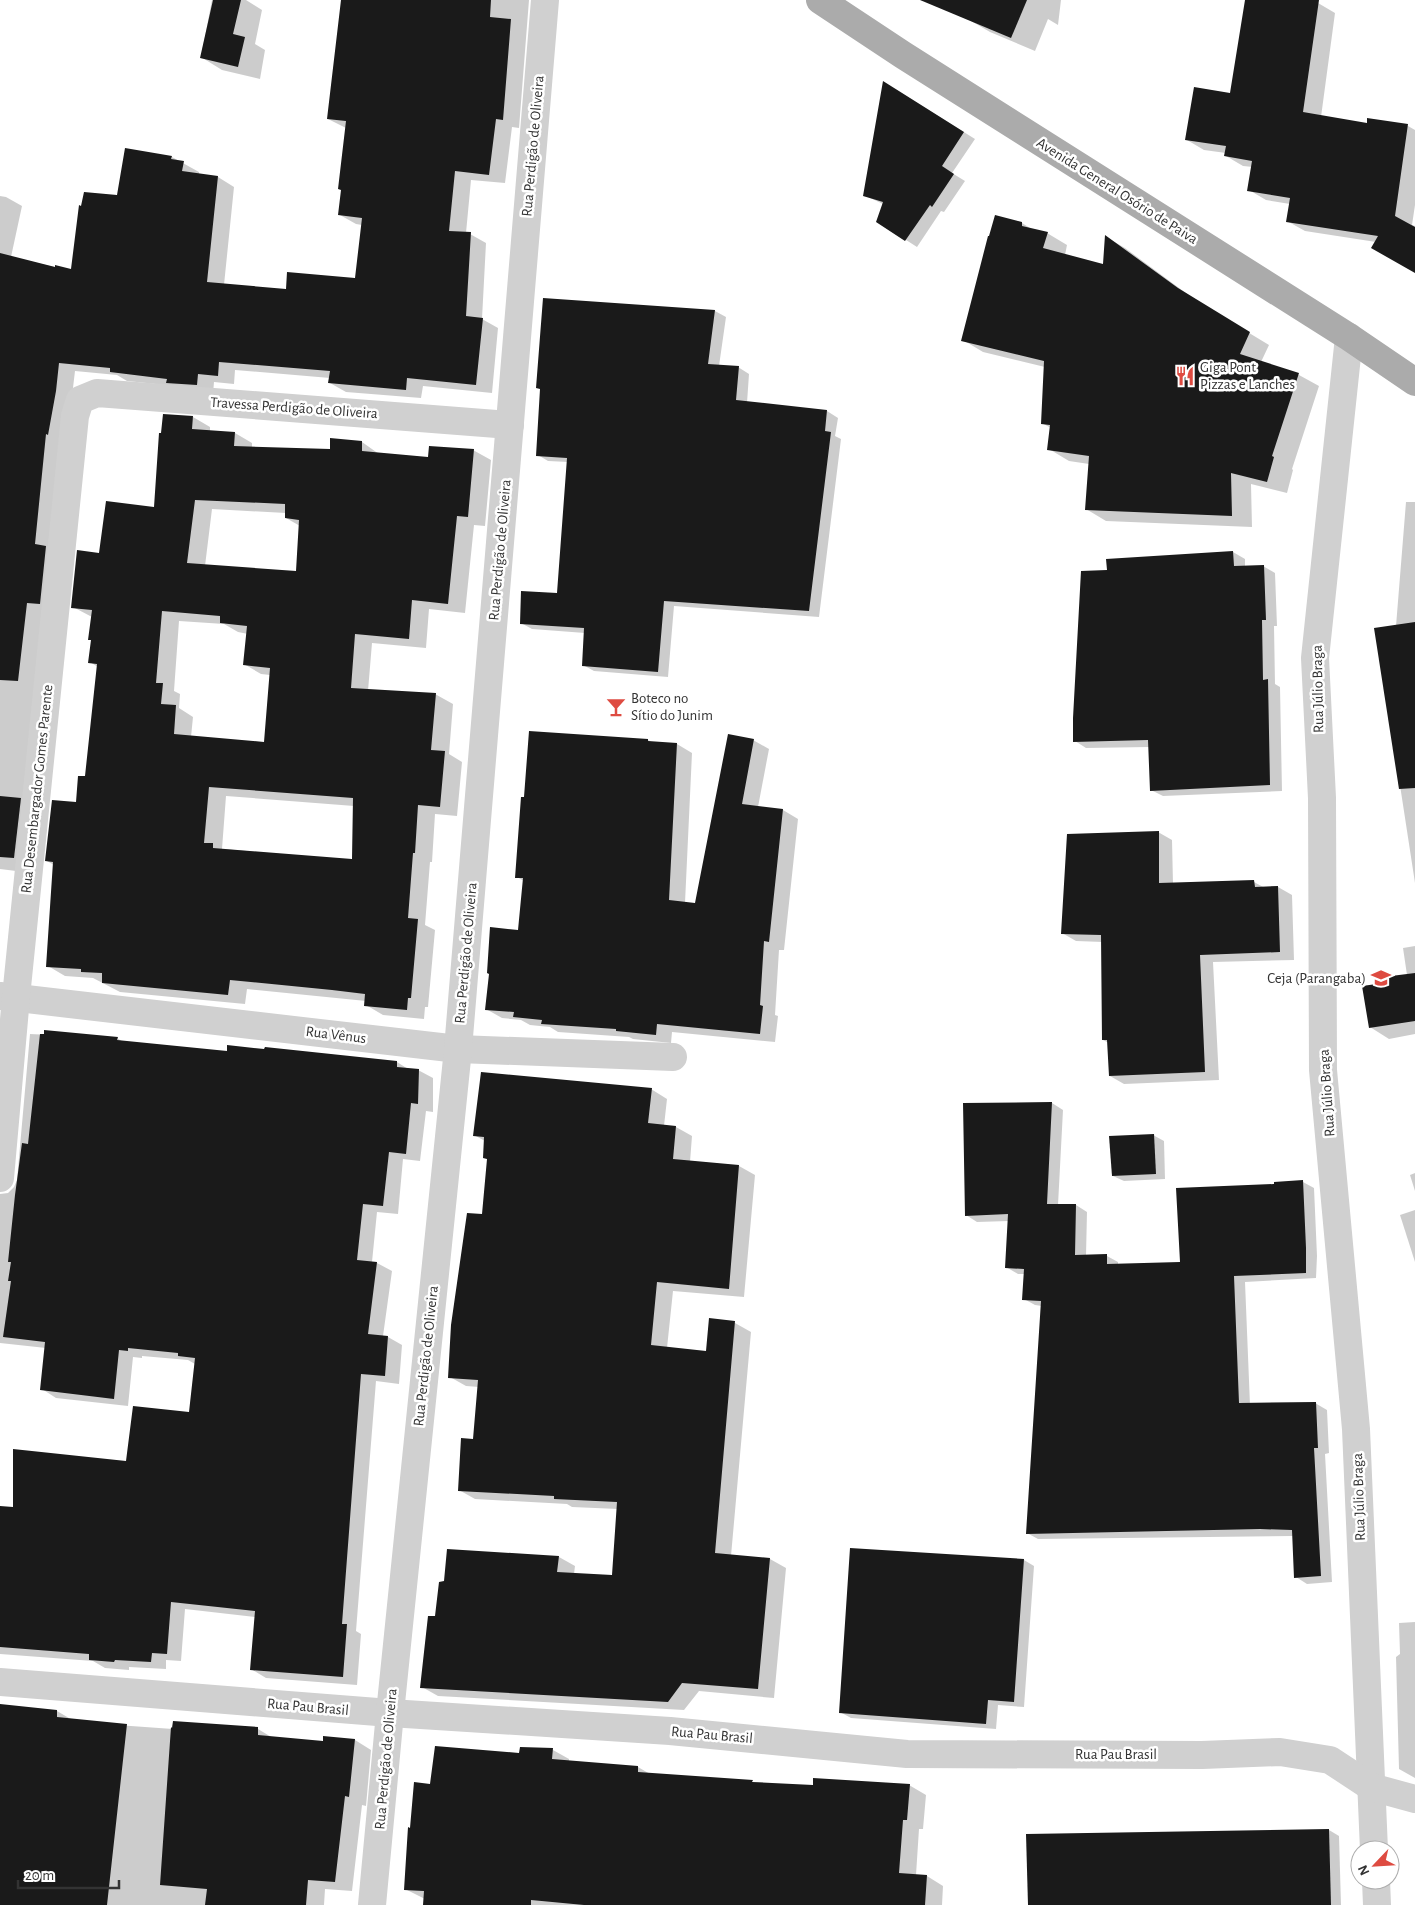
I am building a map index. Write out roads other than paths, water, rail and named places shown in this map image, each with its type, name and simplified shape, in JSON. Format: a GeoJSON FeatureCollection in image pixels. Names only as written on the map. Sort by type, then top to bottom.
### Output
{"type":"FeatureCollection","features":[{"type":"Feature","properties":{"kind":"main road","name":"Avenida General Osório de Paiva"},"geometry":{"type":"LineString","coordinates":[[820,0],[1350,337],[1415,382]]}},
{"type":"Feature","properties":{"kind":"street","name":"Rua Perdigão de Oliveira"},"geometry":{"type":"LineString","coordinates":[[372,1905],[458,1049],[545,0]]}},
{"type":"Feature","properties":{"kind":"street","name":"Rua Júlio Braga"},"geometry":{"type":"LineString","coordinates":[[1350,337],[1315,658],[1322,798],[1323,1070],[1356,1429],[1374,1840]]}},
{"type":"Feature","properties":{"kind":"street","name":"Travessa Perdigão de Oliveira"},"geometry":{"type":"LineString","coordinates":[[80,400],[97,393],[510,425]]}},
{"type":"Feature","properties":{"kind":"street","name":"Rua Desembargador Gomes Parente"},"geometry":{"type":"LineString","coordinates":[[0,1178],[8,997],[75,416],[80,400]]}},
{"type":"Feature","properties":{"kind":"street","name":"Rua Vênus"},"geometry":{"type":"LineString","coordinates":[[8,997],[458,1049],[673,1057]]}},
{"type":"Feature","properties":{"kind":"street","name":"Rua Pau Brasil"},"geometry":{"type":"LineString","coordinates":[[0,1682],[390,1713],[670,1731],[907,1754],[1202,1755],[1280,1752],[1330,1760],[1371,1787],[1415,1799]]}},
{"type":"Feature","properties":{"kind":"street"},"geometry":{"type":"LineString","coordinates":[[1376,1890],[1377,1905]]}},
{"type":"Feature","properties":{"kind":"place","name":"Giga Pont Pizzas e Lanches"},"geometry":{"type":"Point","coordinates":[1185,376]}},
{"type":"Feature","properties":{"kind":"place","name":"Boteco no Sítio do Junim"},"geometry":{"type":"Point","coordinates":[616,707]}},
{"type":"Feature","properties":{"kind":"place","name":"Ceja (Parangaba)"},"geometry":{"type":"Point","coordinates":[1381,978]}}]}
